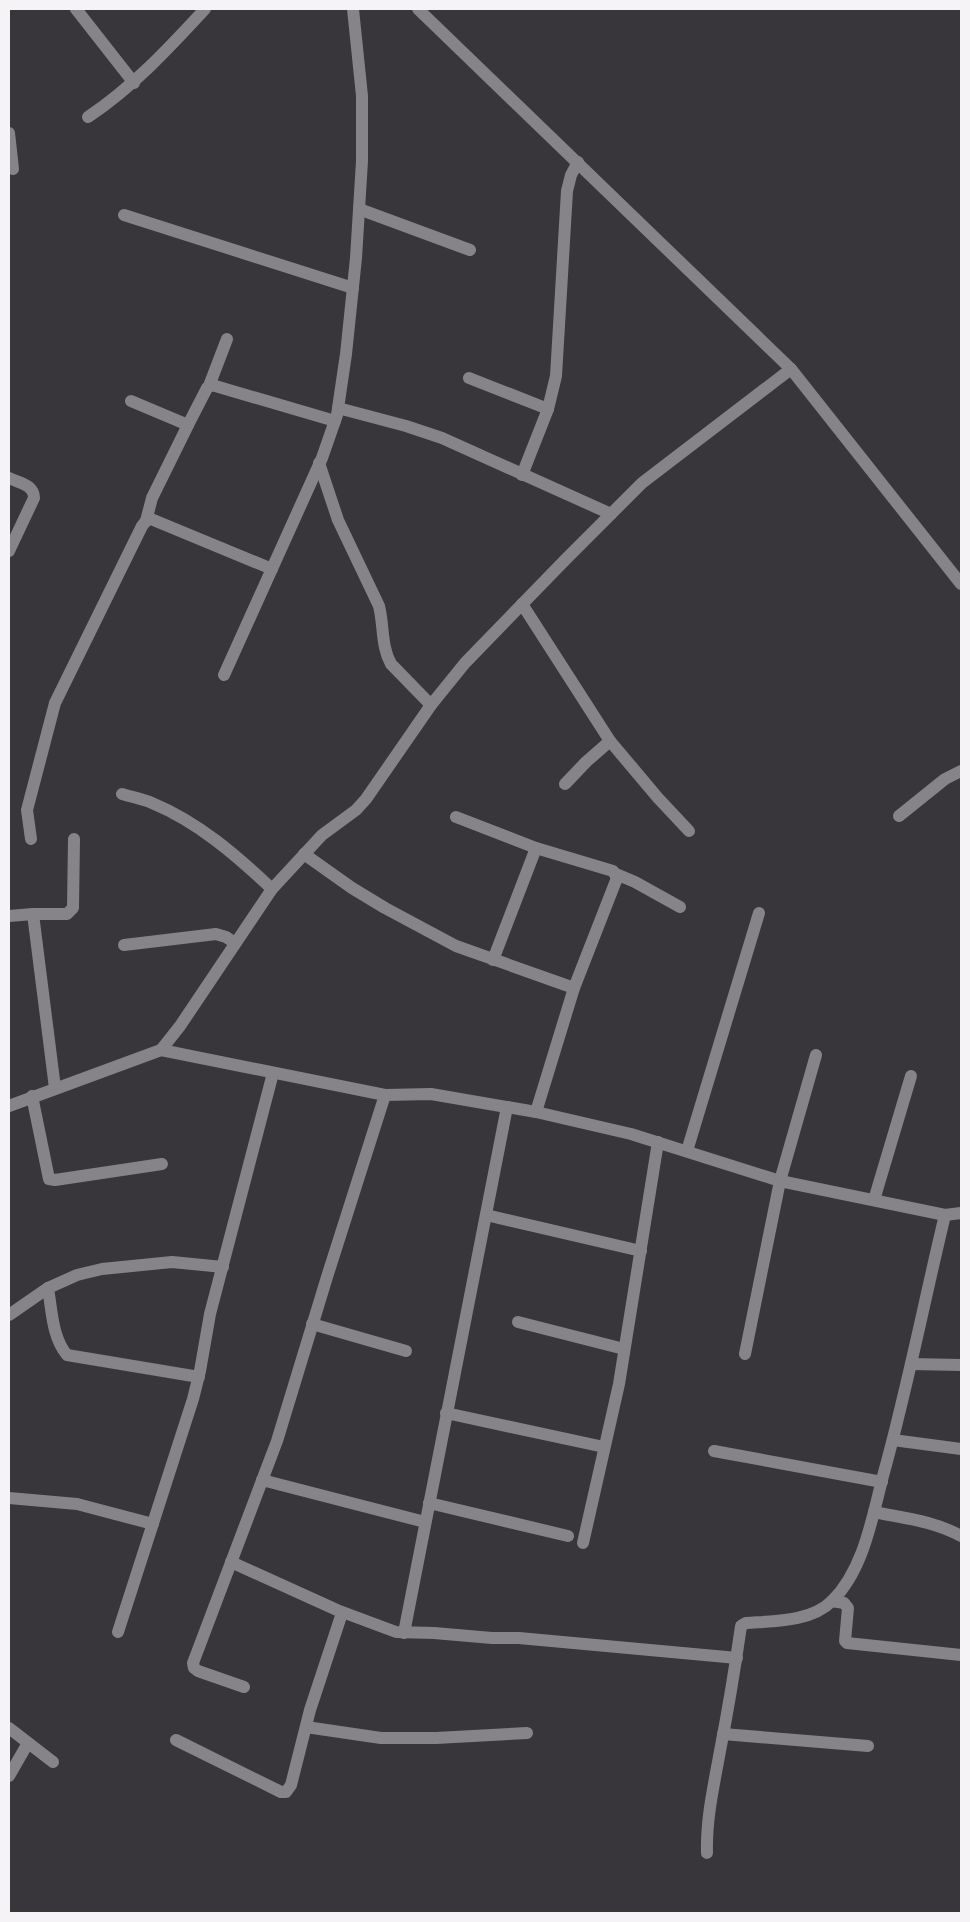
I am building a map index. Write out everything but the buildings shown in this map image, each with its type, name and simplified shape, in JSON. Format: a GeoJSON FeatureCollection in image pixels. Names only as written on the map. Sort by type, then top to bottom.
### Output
{"type":"FeatureCollection","features":[{"type":"Feature","properties":{"kind":"street"},"geometry":{"type":"LineString","coordinates":[[76,9],[134,84]]}},
{"type":"Feature","properties":{"kind":"street"},"geometry":{"type":"LineString","coordinates":[[88,117],[134,84],[205,9]]}},
{"type":"Feature","properties":{"kind":"street"},"geometry":{"type":"LineString","coordinates":[[224,675],[319,463],[338,408],[353,288],[362,162],[362,96],[353,9]]}},
{"type":"Feature","properties":{"kind":"street"},"geometry":{"type":"LineString","coordinates":[[418,9],[791,368],[961,584]]}},
{"type":"Feature","properties":{"kind":"street"},"geometry":{"type":"LineString","coordinates":[[9,133],[13,169]]}},
{"type":"Feature","properties":{"kind":"street"},"geometry":{"type":"LineString","coordinates":[[522,475],[548,409],[556,376],[567,191],[571,175],[578,162]]}},
{"type":"Feature","properties":{"kind":"street"},"geometry":{"type":"LineString","coordinates":[[359,209],[470,250]]}},
{"type":"Feature","properties":{"kind":"street"},"geometry":{"type":"LineString","coordinates":[[124,215],[353,288]]}},
{"type":"Feature","properties":{"kind":"street"},"geometry":{"type":"LineString","coordinates":[[32,839],[27,810],[55,703],[146,521],[152,498],[209,386],[227,340]]}},
{"type":"Feature","properties":{"kind":"street"},"geometry":{"type":"LineString","coordinates":[[161,1050],[180,1026],[272,889],[322,835],[356,810],[366,800],[431,705],[465,663],[642,483],[791,368]]}},
{"type":"Feature","properties":{"kind":"street"},"geometry":{"type":"LineString","coordinates":[[469,378],[548,409]]}},
{"type":"Feature","properties":{"kind":"street"},"geometry":{"type":"LineString","coordinates":[[209,386],[335,421]]}},
{"type":"Feature","properties":{"kind":"street"},"geometry":{"type":"LineString","coordinates":[[131,401],[188,425]]}},
{"type":"Feature","properties":{"kind":"street"},"geometry":{"type":"LineString","coordinates":[[338,408],[406,426],[442,438],[611,514]]}},
{"type":"Feature","properties":{"kind":"street"},"geometry":{"type":"LineString","coordinates":[[319,463],[338,520],[379,606],[383,621],[384,646],[387,656],[391,664],[431,705]]}},
{"type":"Feature","properties":{"kind":"street"},"geometry":{"type":"LineString","coordinates":[[9,478],[32,488],[34,492],[34,498],[9,551]]}},
{"type":"Feature","properties":{"kind":"street"},"geometry":{"type":"LineString","coordinates":[[146,521],[151,519],[272,569]]}},
{"type":"Feature","properties":{"kind":"street"},"geometry":{"type":"LineString","coordinates":[[522,604],[610,740],[658,798],[689,831]]}},
{"type":"Feature","properties":{"kind":"street"},"geometry":{"type":"LineString","coordinates":[[565,784],[610,740]]}},
{"type":"Feature","properties":{"kind":"street"},"geometry":{"type":"LineString","coordinates":[[899,816],[944,780],[961,771]]}},
{"type":"Feature","properties":{"kind":"street"},"geometry":{"type":"LineString","coordinates":[[122,794],[152,803],[194,825],[234,853],[272,889]]}},
{"type":"Feature","properties":{"kind":"street"},"geometry":{"type":"LineString","coordinates":[[456,817],[536,848],[613,872],[680,907]]}},
{"type":"Feature","properties":{"kind":"street"},"geometry":{"type":"LineString","coordinates":[[9,916],[67,914],[73,908],[74,839]]}},
{"type":"Feature","properties":{"kind":"street"},"geometry":{"type":"LineString","coordinates":[[492,960],[536,848]]}},
{"type":"Feature","properties":{"kind":"street"},"geometry":{"type":"LineString","coordinates":[[304,854],[352,888],[385,908],[456,946],[574,988]]}},
{"type":"Feature","properties":{"kind":"street"},"geometry":{"type":"LineString","coordinates":[[536,1112],[574,988],[617,878],[616,874]]}},
{"type":"Feature","properties":{"kind":"street"},"geometry":{"type":"LineString","coordinates":[[686,1151],[759,913]]}},
{"type":"Feature","properties":{"kind":"street"},"geometry":{"type":"LineString","coordinates":[[33,914],[55,1088]]}},
{"type":"Feature","properties":{"kind":"street"},"geometry":{"type":"LineString","coordinates":[[124,945],[216,934],[226,937],[235,943]]}},
{"type":"Feature","properties":{"kind":"street"},"geometry":{"type":"LineString","coordinates":[[9,1106],[161,1050],[385,1095],[431,1094],[536,1112],[631,1134],[780,1181],[944,1214],[961,1212]]}},
{"type":"Feature","properties":{"kind":"street"},"geometry":{"type":"LineString","coordinates":[[745,1354],[780,1181],[816,1055]]}},
{"type":"Feature","properties":{"kind":"street"},"geometry":{"type":"LineString","coordinates":[[118,1632],[154,1524],[199,1377],[210,1314],[273,1073]]}},
{"type":"Feature","properties":{"kind":"street"},"geometry":{"type":"LineString","coordinates":[[874,1200],[911,1076]]}},
{"type":"Feature","properties":{"kind":"street"},"geometry":{"type":"LineString","coordinates":[[244,1687],[198,1671],[192,1663],[277,1441],[385,1095]]}},
{"type":"Feature","properties":{"kind":"street"},"geometry":{"type":"LineString","coordinates":[[32,1096],[49,1179],[55,1180],[162,1164]]}},
{"type":"Feature","properties":{"kind":"street"},"geometry":{"type":"LineString","coordinates":[[404,1632],[507,1107]]}},
{"type":"Feature","properties":{"kind":"street"},"geometry":{"type":"LineString","coordinates":[[582,1543],[624,1349],[658,1142]]}},
{"type":"Feature","properties":{"kind":"street"},"geometry":{"type":"LineString","coordinates":[[707,1853],[706,1830],[737,1658],[740,1626],[786,1620],[819,1610],[832,1601],[856,1566],[874,1512],[893,1440],[944,1214]]}},
{"type":"Feature","properties":{"kind":"street"},"geometry":{"type":"LineString","coordinates":[[486,1215],[641,1251]]}},
{"type":"Feature","properties":{"kind":"street"},"geometry":{"type":"LineString","coordinates":[[9,1315],[48,1288],[77,1275],[136,1264],[172,1262],[223,1267]]}},
{"type":"Feature","properties":{"kind":"street"},"geometry":{"type":"LineString","coordinates":[[48,1288],[54,1326],[61,1348],[67,1355],[199,1377]]}},
{"type":"Feature","properties":{"kind":"street"},"geometry":{"type":"LineString","coordinates":[[518,1322],[624,1349]]}},
{"type":"Feature","properties":{"kind":"street"},"geometry":{"type":"LineString","coordinates":[[312,1324],[406,1351]]}},
{"type":"Feature","properties":{"kind":"street"},"geometry":{"type":"LineString","coordinates":[[911,1364],[961,1365]]}},
{"type":"Feature","properties":{"kind":"street"},"geometry":{"type":"LineString","coordinates":[[446,1413],[604,1447]]}},
{"type":"Feature","properties":{"kind":"street"},"geometry":{"type":"LineString","coordinates":[[893,1440],[961,1449]]}},
{"type":"Feature","properties":{"kind":"street"},"geometry":{"type":"LineString","coordinates":[[714,1451],[882,1482]]}},
{"type":"Feature","properties":{"kind":"street"},"geometry":{"type":"LineString","coordinates":[[262,1480],[425,1522]]}},
{"type":"Feature","properties":{"kind":"street"},"geometry":{"type":"LineString","coordinates":[[9,1498],[77,1504],[154,1524]]}},
{"type":"Feature","properties":{"kind":"street"},"geometry":{"type":"LineString","coordinates":[[429,1503],[568,1536]]}},
{"type":"Feature","properties":{"kind":"street"},"geometry":{"type":"LineString","coordinates":[[874,1512],[926,1522],[958,1532]]}},
{"type":"Feature","properties":{"kind":"street"},"geometry":{"type":"LineString","coordinates":[[231,1562],[342,1613],[387,1629],[404,1632],[434,1632],[492,1638],[519,1638],[737,1658]]}},
{"type":"Feature","properties":{"kind":"street"},"geometry":{"type":"LineString","coordinates":[[832,1601],[844,1603],[848,1608],[845,1641],[847,1643],[961,1655]]}},
{"type":"Feature","properties":{"kind":"street"},"geometry":{"type":"LineString","coordinates":[[176,1740],[281,1792],[286,1792],[291,1785],[306,1727],[342,1613]]}},
{"type":"Feature","properties":{"kind":"street"},"geometry":{"type":"LineString","coordinates":[[306,1727],[381,1738],[436,1738],[527,1732]]}},
{"type":"Feature","properties":{"kind":"street"},"geometry":{"type":"LineString","coordinates":[[9,1728],[53,1762]]}},
{"type":"Feature","properties":{"kind":"street"},"geometry":{"type":"LineString","coordinates":[[723,1734],[868,1746]]}},
{"type":"Feature","properties":{"kind":"street"},"geometry":{"type":"LineString","coordinates":[[9,1776],[28,1743]]}}]}
